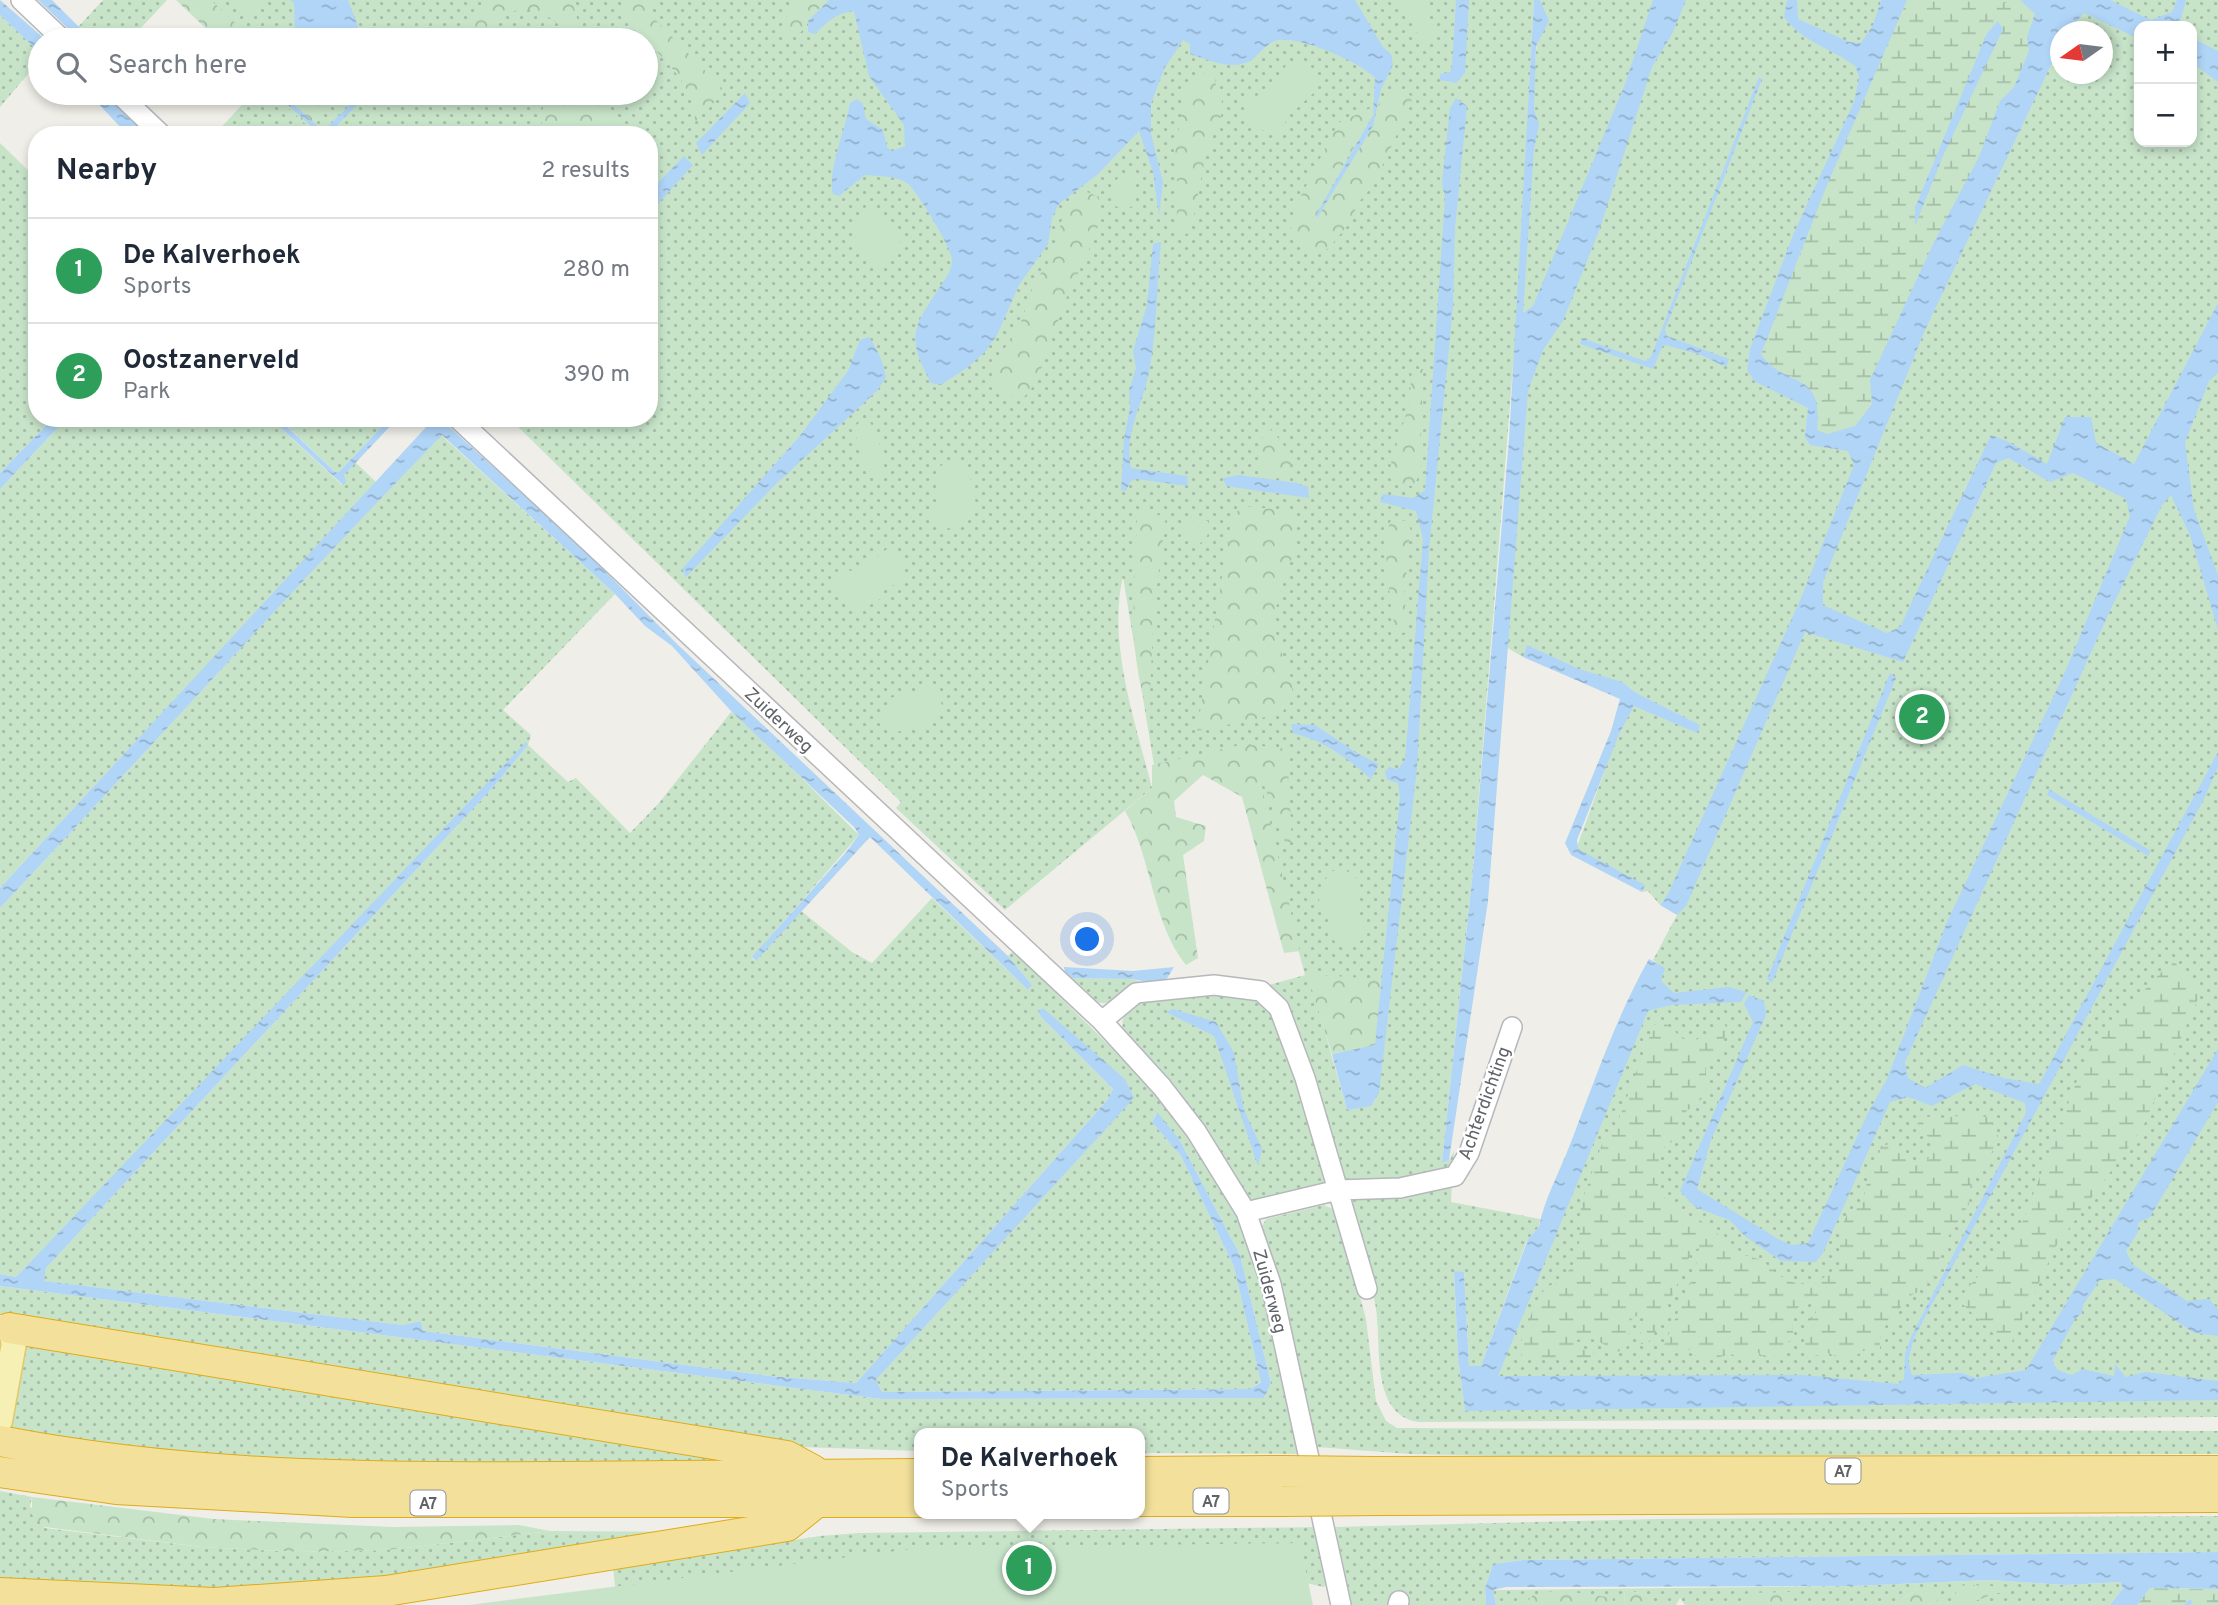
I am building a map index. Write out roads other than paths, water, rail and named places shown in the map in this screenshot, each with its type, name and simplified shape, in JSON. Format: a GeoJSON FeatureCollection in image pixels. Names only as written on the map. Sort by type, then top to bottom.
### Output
{"type":"FeatureCollection","features":[{"type":"Feature","properties":{"kind":"highway","name":"A7"},"geometry":{"type":"LineString","coordinates":[[5,1327],[787,1455],[818,1488]]}},
{"type":"Feature","properties":{"kind":"highway","name":"A7"},"geometry":{"type":"LineString","coordinates":[[0,1441],[44,1450],[233,1471],[359,1477],[818,1488],[914,1501]]}},
{"type":"Feature","properties":{"kind":"highway","name":"A7"},"geometry":{"type":"LineString","coordinates":[[1378,1486],[2218,1471]]}},
{"type":"Feature","properties":{"kind":"highway","name":"A7"},"geometry":{"type":"LineString","coordinates":[[0,1472],[40,1479],[228,1498],[353,1502],[818,1488],[914,1475]]}},
{"type":"Feature","properties":{"kind":"highway","name":"A7"},"geometry":{"type":"LineString","coordinates":[[1145,1473],[1282,1486],[2218,1497]]}},
{"type":"Feature","properties":{"kind":"highway","name":"A7"},"geometry":{"type":"LineString","coordinates":[[1145,1500],[1282,1486]]}},
{"type":"Feature","properties":{"kind":"highway"},"geometry":{"type":"LineString","coordinates":[[0,1594],[214,1603],[386,1591],[787,1526],[818,1488]]}},
{"type":"Feature","properties":{"kind":"main road"},"geometry":{"type":"LineString","coordinates":[[0,1421],[14,1343],[5,1327]]}},
{"type":"Feature","properties":{"kind":"street"},"geometry":{"type":"LineString","coordinates":[[21,0],[50,28]]}},
{"type":"Feature","properties":{"kind":"street"},"geometry":{"type":"LineString","coordinates":[[131,105],[153,126]]}},
{"type":"Feature","properties":{"kind":"street","name":"Zuiderweg"},"geometry":{"type":"LineString","coordinates":[[467,427],[1102,1021],[1162,1087],[1196,1131],[1246,1212],[1271,1284],[1341,1605]]}},
{"type":"Feature","properties":{"kind":"street"},"geometry":{"type":"LineString","coordinates":[[1102,1021],[1136,993],[1214,985],[1261,990],[1279,1008],[1306,1078],[1367,1289]]}},
{"type":"Feature","properties":{"kind":"street","name":"Achterdichting"},"geometry":{"type":"LineString","coordinates":[[1246,1212],[1338,1190],[1400,1188],[1455,1176],[1469,1153],[1512,1027]]}},
{"type":"Feature","properties":{"kind":"water"},"geometry":{"type":"Polygon","coordinates":[[[0,0],[32,28],[28,28],[28,42],[0,15],[0,0]]]}},
{"type":"Feature","properties":{"kind":"water"},"geometry":{"type":"Polygon","coordinates":[[[38,0],[52,0],[80,28],[67,28],[38,0]]]}},
{"type":"Feature","properties":{"kind":"water"},"geometry":{"type":"Polygon","coordinates":[[[290,0],[348,0],[358,26],[295,28],[294,3],[290,0]]]}},
{"type":"Feature","properties":{"kind":"water"},"geometry":{"type":"Polygon","coordinates":[[[829,0],[1355,0],[1383,47],[1391,54],[1393,65],[1381,89],[1373,126],[1317,218],[1316,215],[1373,115],[1375,78],[1368,71],[1342,57],[1297,41],[1274,41],[1246,63],[1230,65],[1190,54],[1190,44],[1183,40],[1164,69],[1151,104],[1151,134],[1163,182],[1159,216],[1153,172],[1139,131],[1098,174],[1059,204],[1052,218],[1048,244],[1019,285],[997,335],[985,352],[941,385],[931,383],[915,341],[919,321],[950,271],[951,255],[941,233],[911,187],[898,179],[865,175],[839,196],[833,194],[835,162],[850,103],[857,99],[863,104],[866,119],[883,130],[887,147],[892,151],[905,146],[904,125],[869,76],[854,11],[832,19],[815,34],[808,32],[808,21],[829,0]]]}},
{"type":"Feature","properties":{"kind":"water"},"geometry":{"type":"Polygon","coordinates":[[[1456,0],[1469,0],[1465,73],[1456,83],[1440,80],[1440,74],[1450,72],[1452,66],[1456,0]]]}},
{"type":"Feature","properties":{"kind":"water"},"geometry":{"type":"Polygon","coordinates":[[[1534,0],[1540,0],[1549,21],[1536,46],[1534,110],[1539,124],[1534,149],[1523,313],[1533,306],[1625,84],[1653,0],[1686,0],[1672,34],[1652,67],[1599,231],[1563,321],[1543,350],[1528,391],[1488,901],[1449,1160],[1442,1163],[1473,870],[1509,439],[1534,0]]]}},
{"type":"Feature","properties":{"kind":"water"},"geometry":{"type":"Polygon","coordinates":[[[1787,0],[1797,0],[1798,19],[1849,42],[1861,43],[1873,25],[1881,0],[1907,0],[1827,185],[1761,354],[1771,365],[1809,388],[1815,397],[1818,410],[1817,430],[1827,434],[1855,426],[1872,404],[1870,380],[1935,240],[1979,157],[2000,101],[2014,87],[2029,51],[2027,37],[2035,14],[2020,0],[2110,0],[2151,20],[2172,12],[2177,0],[2186,0],[2180,21],[2134,21],[2134,37],[2113,27],[2113,21],[2101,21],[2084,13],[2077,21],[2050,21],[2050,67],[1925,330],[1823,582],[1823,605],[1887,633],[1900,627],[1991,435],[2047,464],[2065,417],[2091,417],[2096,443],[2134,464],[2218,303],[2218,373],[2209,381],[2185,442],[2194,510],[2218,575],[2218,630],[2190,535],[2171,495],[2162,505],[2109,613],[1905,1062],[1908,1078],[1925,1088],[1963,1065],[2004,1078],[2039,1084],[2218,752],[2218,767],[2203,801],[1915,1336],[1908,1360],[1912,1375],[1962,1373],[1976,1378],[2026,1370],[2218,1049],[2218,1102],[2150,1217],[2138,1223],[2138,1232],[2126,1251],[2132,1264],[2187,1301],[2209,1299],[2218,1309],[2218,1336],[2194,1333],[2115,1279],[2100,1280],[2053,1360],[2056,1369],[2071,1375],[2083,1369],[2114,1376],[2115,1364],[2126,1377],[2145,1372],[2218,1381],[2218,1400],[1465,1411],[1458,1357],[1454,1271],[1464,1272],[1469,1366],[1481,1366],[1528,1239],[1539,1227],[1607,1049],[1626,1003],[1649,959],[1665,968],[1661,981],[1674,993],[1728,987],[1747,992],[1741,1002],[1671,1005],[1648,1011],[1498,1376],[1803,1375],[1898,1384],[1904,1379],[1905,1354],[1911,1337],[2026,1113],[2025,1103],[1975,1084],[1932,1106],[1908,1097],[1890,1102],[1823,1253],[1816,1262],[1781,1261],[1746,1237],[1729,1220],[1695,1207],[1680,1191],[1753,1022],[1744,1004],[1749,995],[1764,1001],[1766,1015],[1711,1140],[1697,1189],[1778,1239],[1792,1245],[1808,1243],[1868,1113],[1887,1079],[1947,922],[2065,672],[2130,516],[2126,499],[2073,473],[2050,482],[2008,458],[1996,463],[1903,662],[1805,632],[1686,906],[1677,915],[1660,905],[1668,894],[1801,598],[1854,465],[1848,451],[1810,445],[1805,437],[1808,408],[1754,381],[1747,370],[1750,349],[1793,235],[1854,102],[1859,78],[1856,67],[1800,33],[1784,17],[1787,0]]]}},
{"type":"Feature","properties":{"kind":"water"},"geometry":{"type":"Polygon","coordinates":[[[1998,21],[2003,29],[1943,156],[1915,226],[1915,208],[1987,33],[1998,21]]]}},
{"type":"Feature","properties":{"kind":"water"},"geometry":{"type":"Polygon","coordinates":[[[2197,40],[2218,51],[2218,82],[2197,67],[2197,40]]]}},
{"type":"Feature","properties":{"kind":"water"},"geometry":{"type":"Polygon","coordinates":[[[1759,77],[1762,79],[1665,330],[1667,336],[1729,359],[1726,367],[1701,355],[1666,345],[1662,347],[1653,369],[1580,344],[1582,338],[1645,361],[1651,357],[1759,77]]]}},
{"type":"Feature","properties":{"kind":"water"},"geometry":{"type":"Polygon","coordinates":[[[745,93],[750,103],[702,155],[696,143],[745,93]]]}},
{"type":"Feature","properties":{"kind":"water"},"geometry":{"type":"Polygon","coordinates":[[[1456,98],[1467,106],[1455,229],[1453,307],[1429,550],[1417,768],[1379,1093],[1371,1106],[1347,1110],[1332,1054],[1375,1045],[1400,797],[1398,783],[1387,780],[1385,772],[1389,767],[1398,769],[1405,760],[1423,539],[1416,511],[1380,502],[1383,494],[1414,498],[1425,490],[1445,198],[1442,182],[1450,108],[1456,98]]]}},
{"type":"Feature","properties":{"kind":"water"},"geometry":{"type":"Polygon","coordinates":[[[99,105],[117,105],[139,126],[119,126],[99,105]]]}},
{"type":"Feature","properties":{"kind":"water"},"geometry":{"type":"Polygon","coordinates":[[[288,105],[294,105],[317,126],[311,126],[288,105]]]}},
{"type":"Feature","properties":{"kind":"water"},"geometry":{"type":"Polygon","coordinates":[[[350,105],[357,105],[337,126],[328,126],[350,105]]]}},
{"type":"Feature","properties":{"kind":"water"},"geometry":{"type":"Polygon","coordinates":[[[684,156],[693,165],[658,204],[658,183],[684,156]]]}},
{"type":"Feature","properties":{"kind":"water"},"geometry":{"type":"Polygon","coordinates":[[[1161,242],[1152,352],[1147,380],[1132,430],[1129,455],[1131,468],[1187,476],[1188,486],[1136,479],[1130,482],[1126,491],[1121,490],[1124,438],[1130,408],[1129,391],[1136,368],[1133,351],[1147,305],[1153,244],[1161,242]]]}},
{"type":"Feature","properties":{"kind":"water"},"geometry":{"type":"Polygon","coordinates":[[[869,337],[880,356],[886,377],[878,390],[776,484],[686,577],[682,569],[799,437],[848,371],[860,340],[869,337]]]}},
{"type":"Feature","properties":{"kind":"water"},"geometry":{"type":"Polygon","coordinates":[[[44,427],[59,427],[0,489],[0,473],[44,427]]]}},
{"type":"Feature","properties":{"kind":"water"},"geometry":{"type":"Polygon","coordinates":[[[280,427],[288,427],[335,472],[339,472],[382,427],[389,427],[344,475],[346,482],[343,485],[280,427]]]}},
{"type":"Feature","properties":{"kind":"water"},"geometry":{"type":"Polygon","coordinates":[[[426,427],[449,427],[582,548],[676,643],[1008,956],[1032,985],[1028,990],[870,837],[756,961],[752,957],[859,835],[855,828],[731,711],[672,646],[645,626],[615,594],[442,435],[0,908],[0,888],[426,427]]]}},
{"type":"Feature","properties":{"kind":"water"},"geometry":{"type":"Polygon","coordinates":[[[1239,475],[1297,483],[1308,487],[1309,498],[1226,486],[1223,478],[1239,475]]]}},
{"type":"Feature","properties":{"kind":"water"},"geometry":{"type":"Polygon","coordinates":[[[1527,645],[1579,669],[1622,682],[1636,693],[1700,725],[1697,733],[1634,706],[1620,732],[1577,840],[1578,849],[1645,885],[1642,892],[1571,855],[1565,843],[1611,731],[1620,699],[1523,657],[1527,645]]]}},
{"type":"Feature","properties":{"kind":"water"},"geometry":{"type":"Polygon","coordinates":[[[1890,673],[1896,678],[1772,983],[1767,979],[1890,673]]]}},
{"type":"Feature","properties":{"kind":"water"},"geometry":{"type":"Polygon","coordinates":[[[1291,724],[1315,725],[1379,764],[1371,779],[1335,751],[1293,733],[1291,724]]]}},
{"type":"Feature","properties":{"kind":"water"},"geometry":{"type":"Polygon","coordinates":[[[526,742],[528,745],[495,785],[46,1268],[44,1281],[403,1325],[421,1321],[423,1331],[770,1376],[856,1383],[1109,1098],[1113,1089],[1045,1021],[1038,1012],[1043,1008],[1125,1079],[1134,1098],[876,1380],[882,1392],[1250,1389],[1261,1382],[1234,1267],[1181,1156],[1152,1122],[1157,1112],[1179,1139],[1240,1255],[1271,1383],[1264,1398],[881,1399],[0,1286],[0,1274],[16,1277],[526,742]]]}},
{"type":"Feature","properties":{"kind":"water"},"geometry":{"type":"Polygon","coordinates":[[[2049,789],[2151,851],[2148,856],[2047,795],[2049,789]]]}},
{"type":"Feature","properties":{"kind":"water"},"geometry":{"type":"Polygon","coordinates":[[[1064,967],[1133,971],[1174,967],[1163,985],[1132,979],[1066,978],[1064,967]]]}},
{"type":"Feature","properties":{"kind":"water"},"geometry":{"type":"Polygon","coordinates":[[[1173,1009],[1216,1022],[1234,1053],[1244,1110],[1262,1149],[1258,1166],[1214,1036],[1166,1012],[1173,1009]]]}},
{"type":"Feature","properties":{"kind":"water"},"geometry":{"type":"Polygon","coordinates":[[[2218,1552],[2218,1589],[2150,1588],[2137,1605],[2110,1605],[2123,1588],[2120,1582],[2066,1585],[1990,1580],[1853,1586],[1506,1587],[1493,1590],[1496,1605],[1486,1605],[1485,1588],[1493,1564],[1523,1560],[2218,1552]]]}},
{"type":"Feature","properties":{"kind":"waterway"},"geometry":{"type":"LineString","coordinates":[[2187,1605],[2190,1602]]}},
{"type":"Feature","properties":{"kind":"place","name":"Oostzanerveld"},"geometry":{"type":"Point","coordinates":[1922,717]}},
{"type":"Feature","properties":{"kind":"place","name":"De Kalverhoek"},"geometry":{"type":"Point","coordinates":[1029,1568]}}]}
